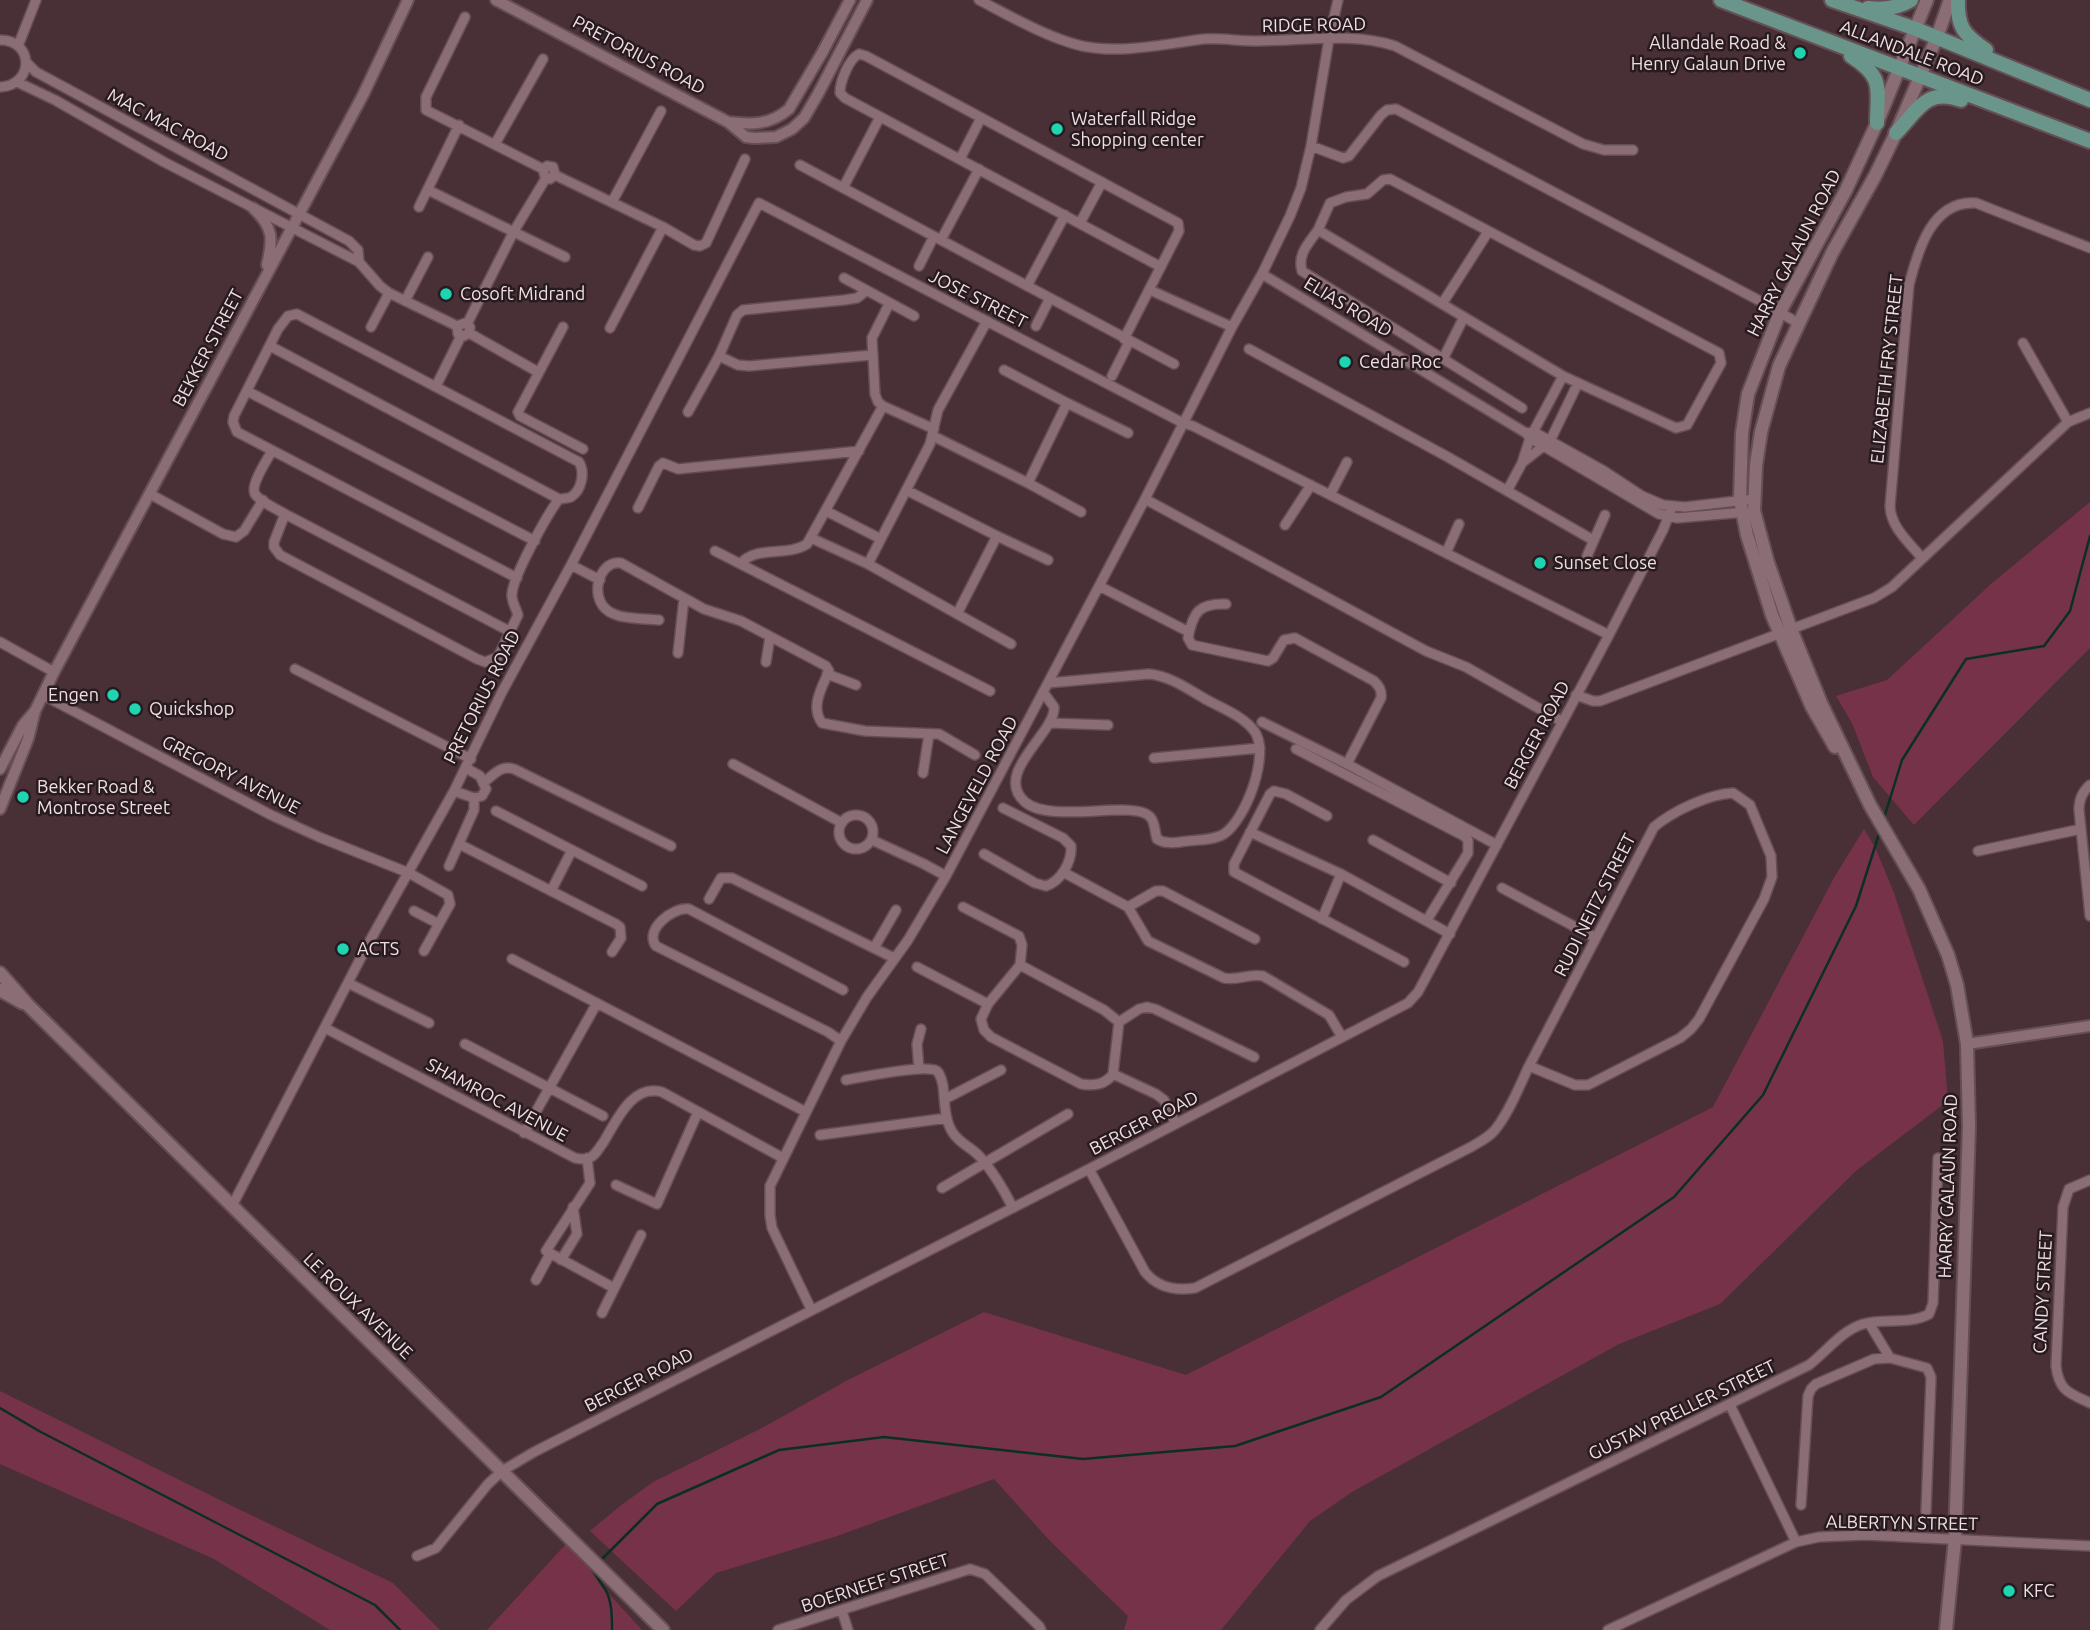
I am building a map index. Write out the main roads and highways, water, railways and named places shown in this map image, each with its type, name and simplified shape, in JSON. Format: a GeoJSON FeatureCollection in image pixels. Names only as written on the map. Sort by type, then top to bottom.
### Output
{"type":"FeatureCollection","features":[{"type":"Feature","properties":{"kind":"main road","name":"ALLANDALE ROAD"},"geometry":{"type":"LineString","coordinates":[[1721,0],[2090,141]]}},
{"type":"Feature","properties":{"kind":"main road"},"geometry":{"type":"LineString","coordinates":[[1837,2],[1888,9],[1899,7],[1911,0]]}},
{"type":"Feature","properties":{"kind":"main road","name":"HARRY GALAUN ROAD"},"geometry":{"type":"LineString","coordinates":[[1927,0],[1877,123],[1846,190],[1780,312],[1748,394],[1742,433],[1748,506],[1812,707],[1843,761],[1852,769],[1919,889],[1948,955],[1957,985],[1967,1044],[1969,1127],[1955,1539],[1946,1630]]}},
{"type":"Feature","properties":{"kind":"main road","name":"HARRY GALAUN ROAD"},"geometry":{"type":"LineString","coordinates":[[1748,506],[1763,424],[1779,366],[1832,253],[1896,133],[1950,0]]}},
{"type":"Feature","properties":{"kind":"main road"},"geometry":{"type":"LineString","coordinates":[[1958,0],[1958,20],[1965,33],[2010,66]]}},
{"type":"Feature","properties":{"kind":"main road","name":"ALLANDALE ROAD"},"geometry":{"type":"LineString","coordinates":[[1837,2],[1937,37],[2090,100]]}},
{"type":"Feature","properties":{"kind":"main road"},"geometry":{"type":"LineString","coordinates":[[1829,42],[1864,65],[1875,80],[1877,123]]}},
{"type":"Feature","properties":{"kind":"main road"},"geometry":{"type":"LineString","coordinates":[[1896,133],[1921,105],[1934,97],[1947,96],[2003,108]]}},
{"type":"Feature","properties":{"kind":"main road","name":"LE ROUX AVENUE"},"geometry":{"type":"LineString","coordinates":[[0,973],[29,1006],[663,1630]]}},
{"type":"Feature","properties":{"kind":"main road","name":"LE ROUX AVENUE"},"geometry":{"type":"LineString","coordinates":[[0,990],[29,1006]]}},
{"type":"Feature","properties":{"kind":"waterway"},"geometry":{"type":"LineString","coordinates":[[1884,818],[1902,760],[1966,659],[2044,646],[2070,611],[2090,536]]}},
{"type":"Feature","properties":{"kind":"waterway"},"geometry":{"type":"LineString","coordinates":[[600,1561],[657,1504],[779,1450],[884,1437],[1083,1459],[1235,1446],[1381,1397],[1674,1197],[1763,1095],[1856,906],[1880,831]]}},
{"type":"Feature","properties":{"kind":"waterway"},"geometry":{"type":"LineString","coordinates":[[0,1408],[39,1431],[375,1605],[400,1630]]}},
{"type":"Feature","properties":{"kind":"waterway"},"geometry":{"type":"LineString","coordinates":[[593,1568],[609,1598],[612,1630]]}},
{"type":"Feature","properties":{"kind":"place","name":"Allandale Road & Henry Galaun Drive"},"geometry":{"type":"Point","coordinates":[1800,53]}},
{"type":"Feature","properties":{"kind":"place","name":"Waterfall Ridge Shopping center"},"geometry":{"type":"Point","coordinates":[1057,129]}},
{"type":"Feature","properties":{"kind":"place","name":"Cosoft Midrand"},"geometry":{"type":"Point","coordinates":[446,294]}},
{"type":"Feature","properties":{"kind":"place","name":"Cedar Roc"},"geometry":{"type":"Point","coordinates":[1345,362]}},
{"type":"Feature","properties":{"kind":"place","name":"Sunset Close"},"geometry":{"type":"Point","coordinates":[1540,563]}},
{"type":"Feature","properties":{"kind":"place","name":"Engen"},"geometry":{"type":"Point","coordinates":[113,695]}},
{"type":"Feature","properties":{"kind":"place","name":"Quickshop"},"geometry":{"type":"Point","coordinates":[135,709]}},
{"type":"Feature","properties":{"kind":"place","name":"Bekker Road & Montrose Street"},"geometry":{"type":"Point","coordinates":[23,797]}},
{"type":"Feature","properties":{"kind":"place","name":"ACTS"},"geometry":{"type":"Point","coordinates":[343,949]}},
{"type":"Feature","properties":{"kind":"place","name":"KFC"},"geometry":{"type":"Point","coordinates":[2009,1591]}}]}
